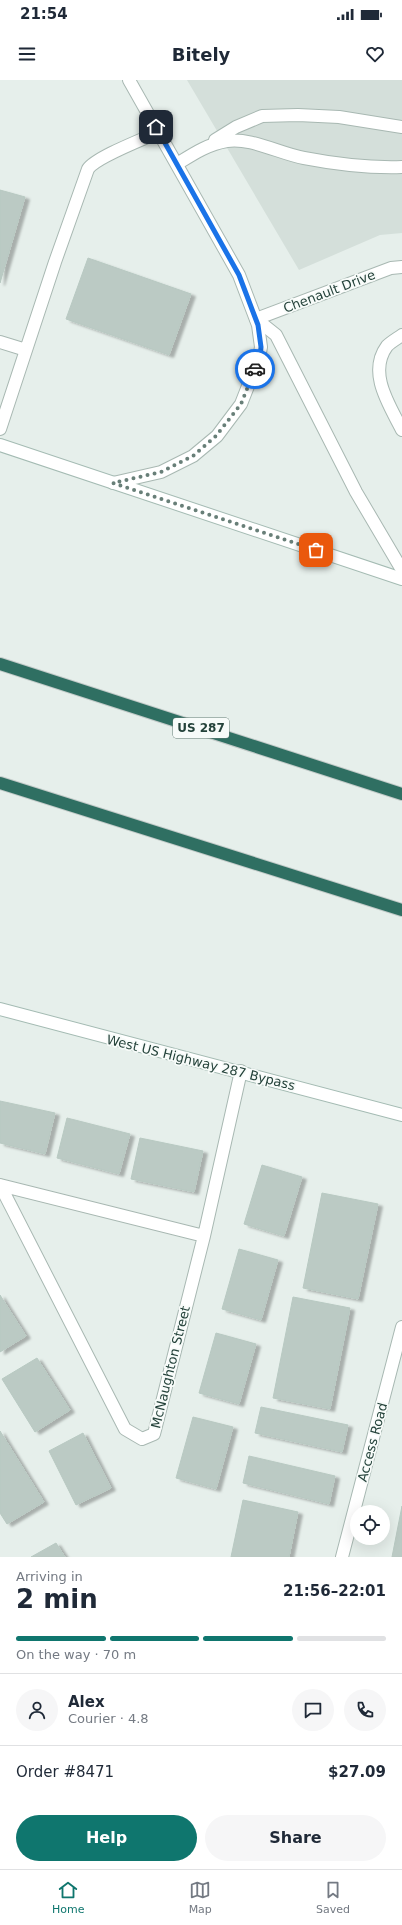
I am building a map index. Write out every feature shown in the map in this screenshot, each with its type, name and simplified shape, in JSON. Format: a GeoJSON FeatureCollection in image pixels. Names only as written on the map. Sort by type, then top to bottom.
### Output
{"type":"FeatureCollection","features":[{"type":"Feature","properties":{"kind":"highway","name":"US 287"},"geometry":{"type":"LineString","coordinates":[[0,664],[402,794]]}},
{"type":"Feature","properties":{"kind":"highway"},"geometry":{"type":"LineString","coordinates":[[0,783],[402,910]]}},
{"type":"Feature","properties":{"kind":"street"},"geometry":{"type":"LineString","coordinates":[[113,483],[161,472],[193,456],[216,436],[241,404],[260,358],[261,347],[256,318],[239,275],[129,80]]}},
{"type":"Feature","properties":{"kind":"street"},"geometry":{"type":"LineString","coordinates":[[177,164],[236,127],[262,116],[298,115],[339,117],[402,127]]}},
{"type":"Feature","properties":{"kind":"street"},"geometry":{"type":"LineString","coordinates":[[0,429],[88,169],[91,165],[106,157],[159,132]]}},
{"type":"Feature","properties":{"kind":"street"},"geometry":{"type":"LineString","coordinates":[[206,146],[228,140],[254,143],[303,158],[355,164],[402,167]]}},
{"type":"Feature","properties":{"kind":"street","name":"Chenault Drive"},"geometry":{"type":"LineString","coordinates":[[256,318],[391,268],[402,267]]}},
{"type":"Feature","properties":{"kind":"street"},"geometry":{"type":"LineString","coordinates":[[256,318],[276,335],[356,492],[402,570]]}},
{"type":"Feature","properties":{"kind":"street"},"geometry":{"type":"LineString","coordinates":[[402,335],[387,346],[379,366],[381,390],[402,430]]}},
{"type":"Feature","properties":{"kind":"street"},"geometry":{"type":"LineString","coordinates":[[0,342],[26,350]]}},
{"type":"Feature","properties":{"kind":"street"},"geometry":{"type":"LineString","coordinates":[[0,445],[402,578]]}},
{"type":"Feature","properties":{"kind":"street","name":"West US Highway 287 Bypass"},"geometry":{"type":"LineString","coordinates":[[0,1009],[241,1071],[402,1115]]}},
{"type":"Feature","properties":{"kind":"street","name":"McNaughton Street"},"geometry":{"type":"LineString","coordinates":[[0,1185],[125,1429],[142,1439],[154,1434],[204,1236],[241,1071]]}},
{"type":"Feature","properties":{"kind":"street"},"geometry":{"type":"LineString","coordinates":[[0,1185],[204,1236]]}},
{"type":"Feature","properties":{"kind":"street","name":"Access Road"},"geometry":{"type":"LineString","coordinates":[[342,1557],[402,1327]]}},
{"type":"Feature","properties":{"kind":"shaded area"},"geometry":{"type":"Polygon","coordinates":[[[187,80],[402,80],[402,233],[380,235],[299,270],[187,80]]]}},
{"type":"Feature","properties":{"kind":"building"},"geometry":{"type":"Polygon","coordinates":[[[0,190],[25,197],[0,283],[0,190]]]}},
{"type":"Feature","properties":{"kind":"building"},"geometry":{"type":"Polygon","coordinates":[[[88,258],[191,294],[169,355],[66,319],[88,258]]]}},
{"type":"Feature","properties":{"kind":"building"},"geometry":{"type":"Polygon","coordinates":[[[0,1101],[55,1113],[45,1154],[0,1143],[0,1101]]]}},
{"type":"Feature","properties":{"kind":"building"},"geometry":{"type":"Polygon","coordinates":[[[67,1118],[130,1134],[119,1174],[57,1158],[67,1118]]]}},
{"type":"Feature","properties":{"kind":"building"},"geometry":{"type":"Polygon","coordinates":[[[140,1138],[203,1151],[194,1192],[131,1179],[140,1138]]]}},
{"type":"Feature","properties":{"kind":"building"},"geometry":{"type":"Polygon","coordinates":[[[262,1165],[302,1177],[284,1236],[244,1224],[262,1165]]]}},
{"type":"Feature","properties":{"kind":"building"},"geometry":{"type":"Polygon","coordinates":[[[322,1193],[378,1204],[358,1299],[303,1288],[322,1193]]]}},
{"type":"Feature","properties":{"kind":"building"},"geometry":{"type":"Polygon","coordinates":[[[239,1249],[278,1260],[261,1320],[222,1309],[239,1249]]]}},
{"type":"Feature","properties":{"kind":"building"},"geometry":{"type":"Polygon","coordinates":[[[0,1295],[26,1336],[0,1352],[0,1295]]]}},
{"type":"Feature","properties":{"kind":"building"},"geometry":{"type":"Polygon","coordinates":[[[293,1297],[350,1308],[330,1409],[273,1398],[293,1297]]]}},
{"type":"Feature","properties":{"kind":"building"},"geometry":{"type":"Polygon","coordinates":[[[216,1333],[256,1344],[239,1404],[199,1393],[216,1333]]]}},
{"type":"Feature","properties":{"kind":"building"},"geometry":{"type":"Polygon","coordinates":[[[37,1358],[70,1410],[35,1432],[2,1379],[37,1358]]]}},
{"type":"Feature","properties":{"kind":"building"},"geometry":{"type":"Polygon","coordinates":[[[261,1407],[348,1425],[342,1452],[255,1433],[261,1407]]]}},
{"type":"Feature","properties":{"kind":"building"},"geometry":{"type":"Polygon","coordinates":[[[193,1417],[233,1427],[216,1489],[176,1478],[193,1417]]]}},
{"type":"Feature","properties":{"kind":"building"},"geometry":{"type":"Polygon","coordinates":[[[0,1431],[44,1502],[7,1524],[0,1513],[0,1431]]]}},
{"type":"Feature","properties":{"kind":"building"},"geometry":{"type":"Polygon","coordinates":[[[83,1433],[111,1488],[76,1505],[49,1451],[83,1433]]]}},
{"type":"Feature","properties":{"kind":"building"},"geometry":{"type":"Polygon","coordinates":[[[249,1456],[335,1476],[329,1504],[243,1483],[249,1456]]]}},
{"type":"Feature","properties":{"kind":"building"},"geometry":{"type":"Polygon","coordinates":[[[243,1500],[298,1512],[289,1557],[231,1557],[243,1500]]]}},
{"type":"Feature","properties":{"kind":"building"},"geometry":{"type":"Polygon","coordinates":[[[402,1506],[402,1557],[392,1557],[402,1506]]]}},
{"type":"Feature","properties":{"kind":"building"},"geometry":{"type":"Polygon","coordinates":[[[56,1543],[65,1557],[31,1557],[56,1543]]]}},
{"type":"Feature","properties":{"kind":"way so far"},"geometry":{"type":"LineString","coordinates":[[255,369],[241,404],[216,436],[193,456],[161,472],[113,483],[316,550]]}},
{"type":"Feature","properties":{"kind":"route"},"geometry":{"type":"LineString","coordinates":[[156,127],[239,275],[258,325],[261,347],[260,358],[255,369]]}}]}
